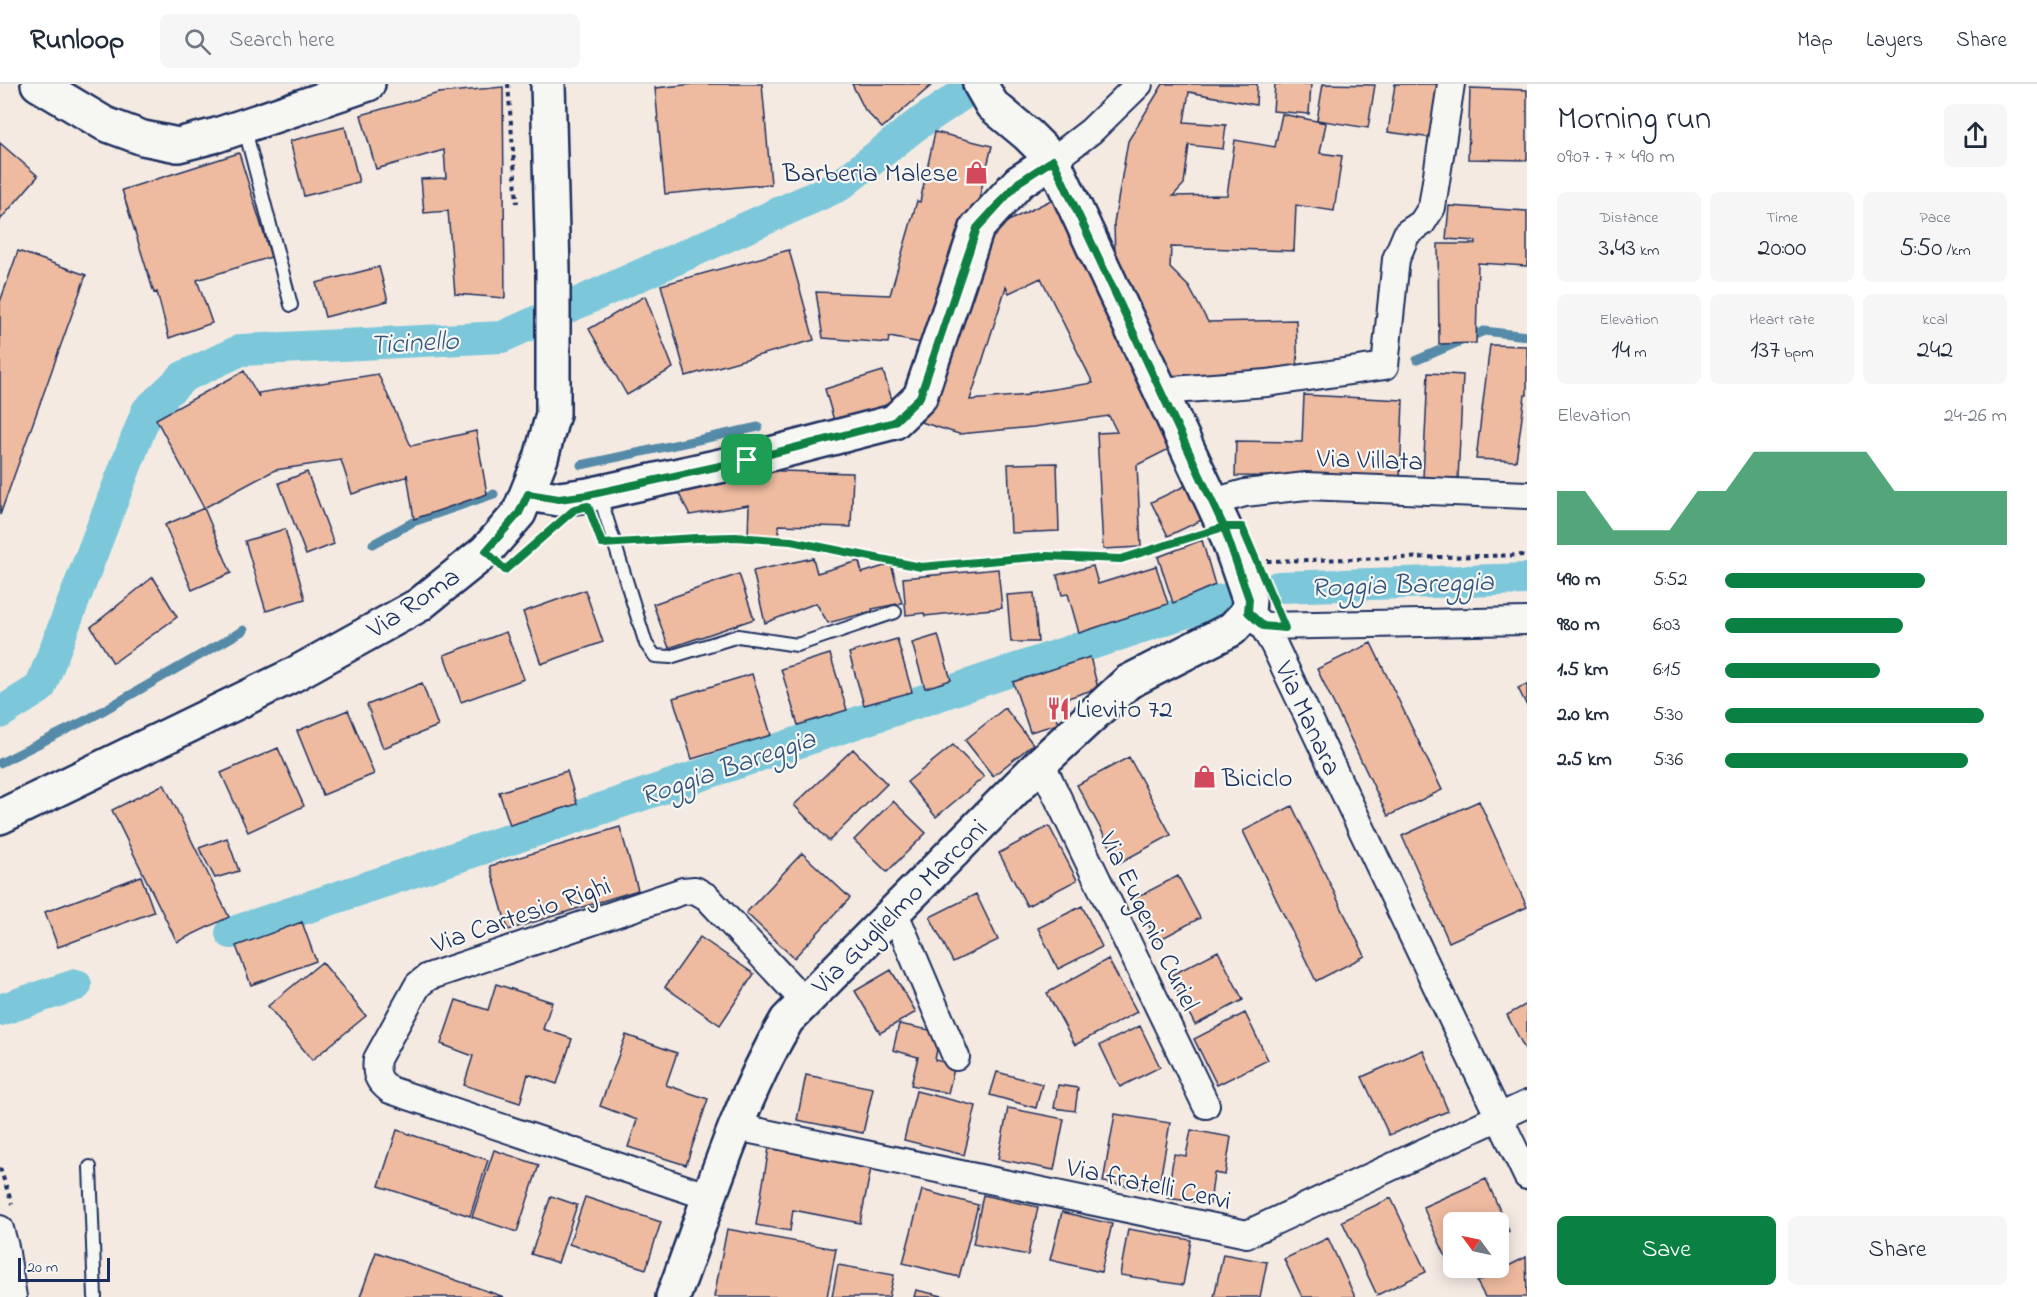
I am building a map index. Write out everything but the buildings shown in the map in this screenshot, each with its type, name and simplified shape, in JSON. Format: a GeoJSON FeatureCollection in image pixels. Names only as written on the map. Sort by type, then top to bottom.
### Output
{"type":"FeatureCollection","features":[{"type":"Feature","properties":{"kind":"street"},"geometry":{"type":"LineString","coordinates":[[38,84],[105,124],[143,138],[178,145],[244,126],[368,84]]}},
{"type":"Feature","properties":{"kind":"street","name":"Via Roma"},"geometry":{"type":"LineString","coordinates":[[0,817],[291,676],[419,605],[486,551],[519,513],[528,494],[553,414],[553,270],[548,84]]}},
{"type":"Feature","properties":{"kind":"street"},"geometry":{"type":"LineString","coordinates":[[528,494],[559,499],[598,493],[747,460],[894,422],[920,397],[977,228],[1019,182],[1091,131],[1139,84]]}},
{"type":"Feature","properties":{"kind":"street"},"geometry":{"type":"LineString","coordinates":[[1159,392],[1267,383],[1385,366],[1396,259],[1407,233],[1422,224],[1432,207],[1451,84]]}},
{"type":"Feature","properties":{"kind":"street","name":"Via Manara"},"geometry":{"type":"LineString","coordinates":[[986,95],[1053,160],[1159,392],[1219,515],[1255,619],[1274,645],[1527,1176]]}},
{"type":"Feature","properties":{"kind":"street","name":"Via Villata"},"geometry":{"type":"LineString","coordinates":[[1219,515],[1245,493],[1306,486],[1527,495]]}},
{"type":"Feature","properties":{"kind":"street"},"geometry":{"type":"LineString","coordinates":[[1255,619],[1527,621]]}},
{"type":"Feature","properties":{"kind":"street","name":"Via Guglielmo Marconi"},"geometry":{"type":"LineString","coordinates":[[673,1297],[737,1127],[771,1046],[787,1020],[1041,763],[1128,682],[1255,619]]}},
{"type":"Feature","properties":{"kind":"street","name":"Via Eugenio Curiel"},"geometry":{"type":"LineString","coordinates":[[1041,763],[1206,1105]]}},
{"type":"Feature","properties":{"kind":"street","name":"Via Cartesio Righi"},"geometry":{"type":"LineString","coordinates":[[710,1197],[390,1090],[380,1083],[375,1072],[376,1059],[418,985],[428,977],[682,891],[695,890],[707,897],[804,1001]]}},
{"type":"Feature","properties":{"kind":"street"},"geometry":{"type":"LineString","coordinates":[[894,911],[957,1057]]}},
{"type":"Feature","properties":{"kind":"street","name":"Via fratelli Cervi"},"geometry":{"type":"LineString","coordinates":[[737,1127],[1247,1234],[1527,1104]]}},
{"type":"Feature","properties":{"kind":"street"},"geometry":{"type":"LineString","coordinates":[[0,1229],[6,1247],[13,1297]]}},
{"type":"Feature","properties":{"kind":"lane"},"geometry":{"type":"LineString","coordinates":[[244,126],[291,305]]}},
{"type":"Feature","properties":{"kind":"lane"},"geometry":{"type":"LineString","coordinates":[[598,493],[646,644],[655,656],[670,657],[738,636],[797,645],[895,612]]}},
{"type":"Feature","properties":{"kind":"lane"},"geometry":{"type":"LineString","coordinates":[[90,1167],[95,1297]]}},
{"type":"Feature","properties":{"kind":"path"},"geometry":{"type":"LineString","coordinates":[[508,84],[517,211]]}},
{"type":"Feature","properties":{"kind":"path"},"geometry":{"type":"LineString","coordinates":[[615,542],[735,537],[791,541],[921,567],[1046,556],[1121,559],[1219,515]]}},
{"type":"Feature","properties":{"kind":"path"},"geometry":{"type":"LineString","coordinates":[[1237,562],[1527,555]]}},
{"type":"Feature","properties":{"kind":"waterway","name":"Ticinello"},"geometry":{"type":"LineString","coordinates":[[0,713],[40,688],[147,411],[183,377],[241,350],[502,337],[839,186],[915,126],[978,84]]}},
{"type":"Feature","properties":{"kind":"waterway"},"geometry":{"type":"LineString","coordinates":[[1417,360],[1484,331],[1527,336]]}},
{"type":"Feature","properties":{"kind":"waterway"},"geometry":{"type":"LineString","coordinates":[[581,465],[758,427]]}},
{"type":"Feature","properties":{"kind":"waterway"},"geometry":{"type":"LineString","coordinates":[[373,544],[413,522],[494,494]]}},
{"type":"Feature","properties":{"kind":"waterway","name":"Roggia Bareggia"},"geometry":{"type":"LineString","coordinates":[[1278,587],[1527,579]]}},
{"type":"Feature","properties":{"kind":"waterway","name":"Roggia Bareggia"},"geometry":{"type":"LineString","coordinates":[[231,933],[1222,600]]}},
{"type":"Feature","properties":{"kind":"waterway"},"geometry":{"type":"LineString","coordinates":[[0,763],[92,717],[244,630]]}},
{"type":"Feature","properties":{"kind":"waterway","name":"Roggia Bareggia"},"geometry":{"type":"LineString","coordinates":[[0,1010],[76,985]]}},
{"type":"Feature","properties":{"kind":"place","name":"Barberia Malese"},"geometry":{"type":"Point","coordinates":[976,172]}},
{"type":"Feature","properties":{"kind":"place","name":"Lievito 72"},"geometry":{"type":"Point","coordinates":[1058,708]}},
{"type":"Feature","properties":{"kind":"place","name":"Biciclo"},"geometry":{"type":"Point","coordinates":[1204,777]}},
{"type":"Feature","properties":{"kind":"route"},"geometry":{"type":"LineString","coordinates":[[747,460],[588,495],[559,499],[528,494],[519,513],[486,551],[505,570],[575,509],[588,506],[602,544],[735,537],[791,541],[921,567],[1046,556],[1121,559],[1224,527],[1249,599],[1248,612],[1263,626],[1285,628],[1242,527],[1224,527],[1159,392],[1053,160],[1019,182],[977,228],[920,397],[894,422],[747,460]]}}]}
